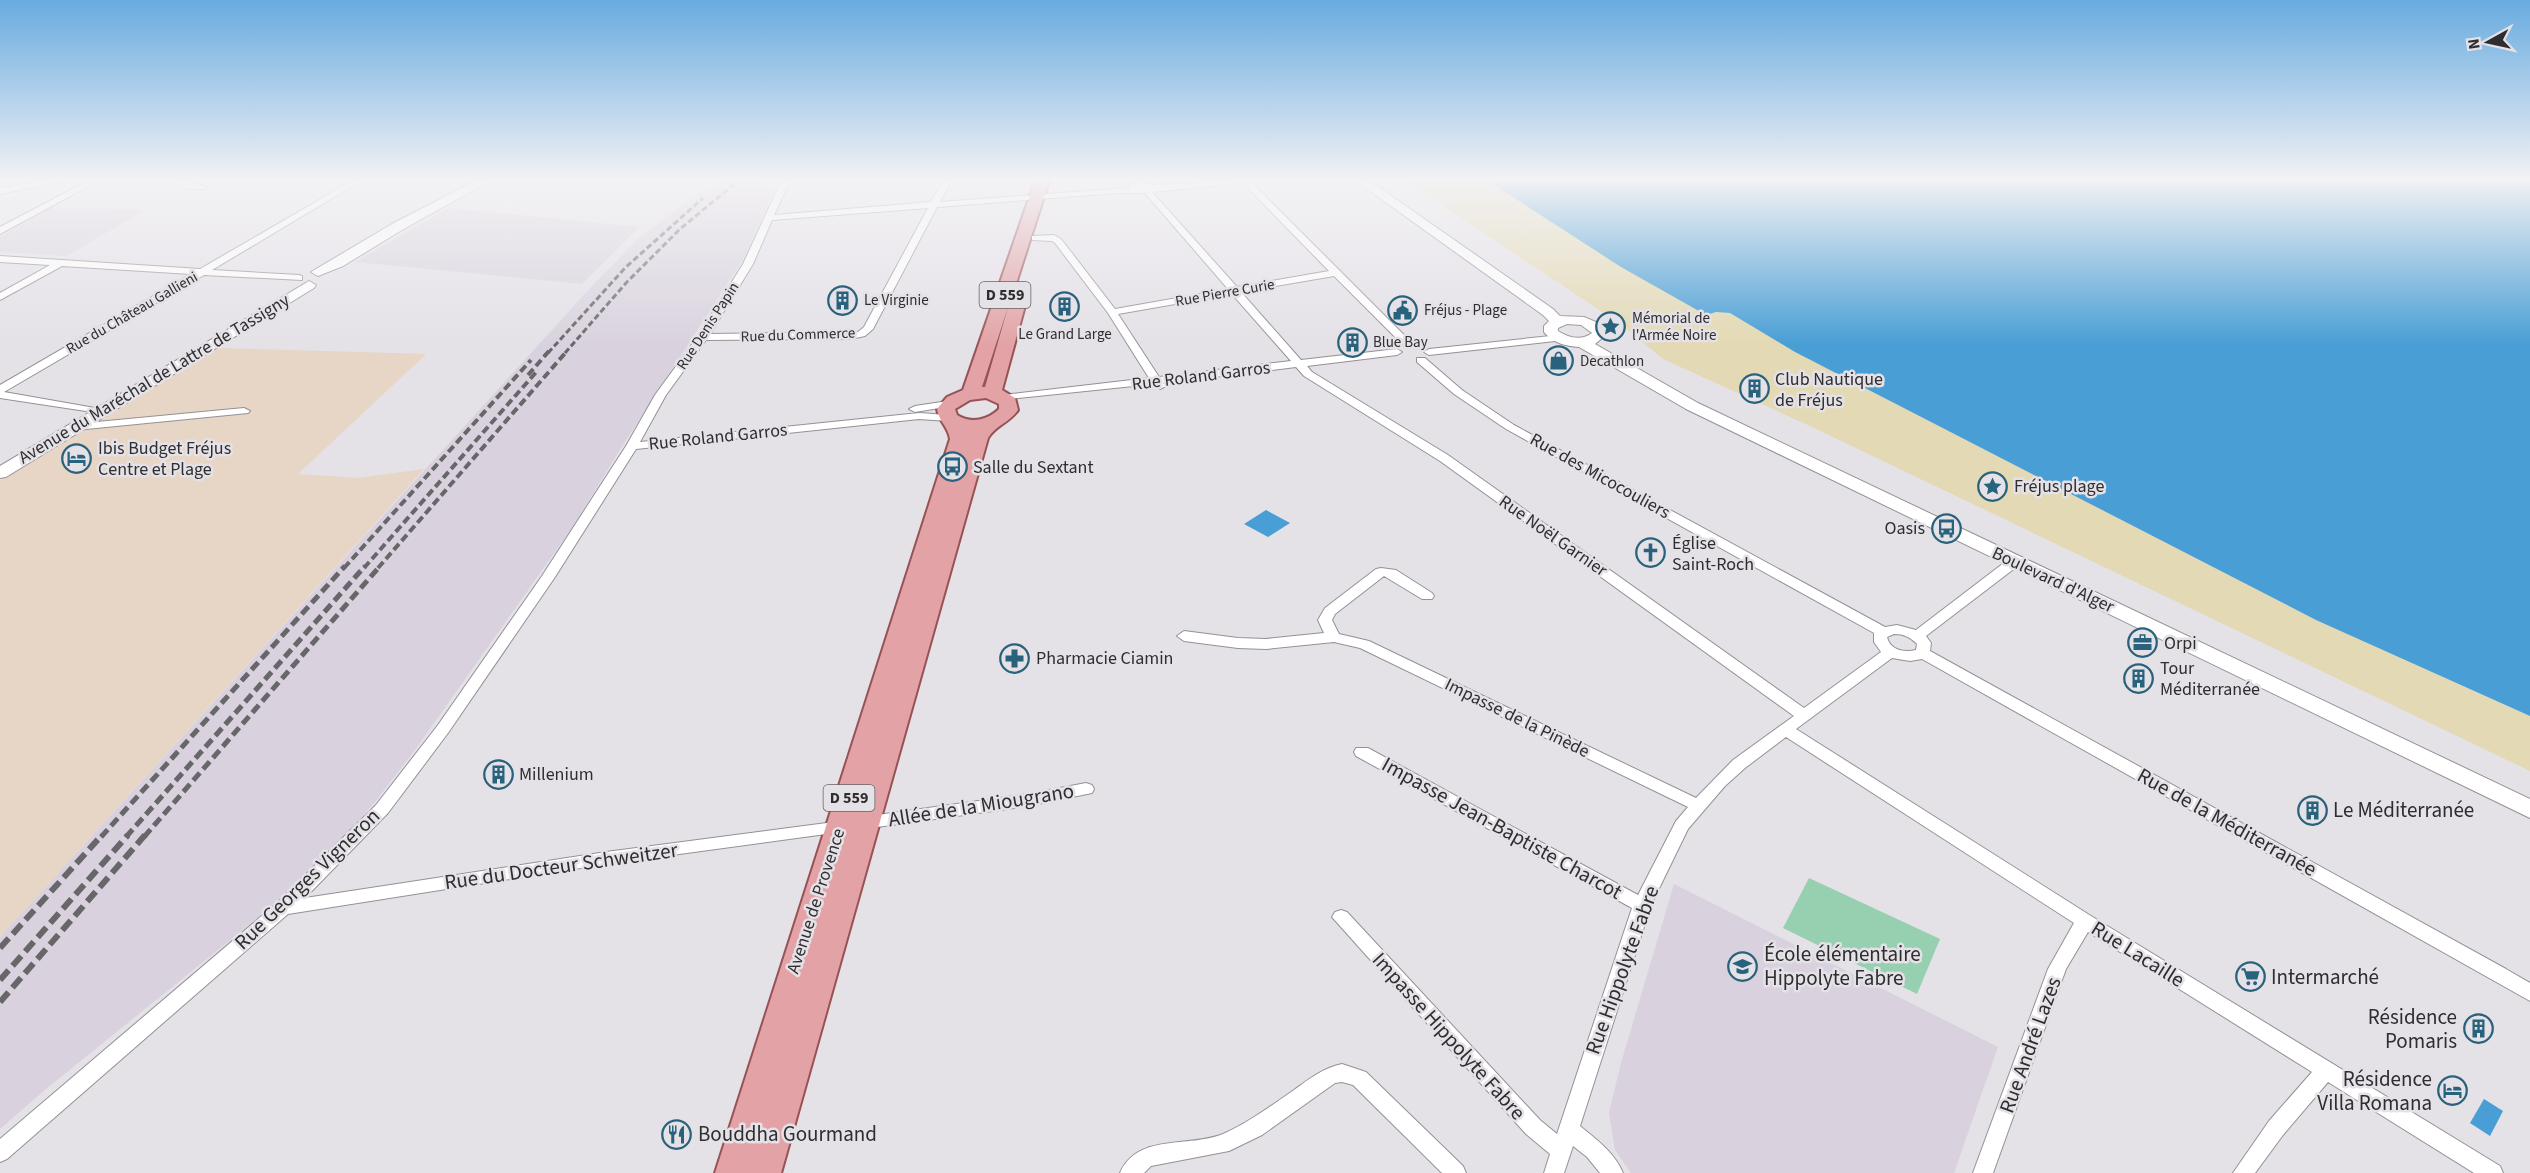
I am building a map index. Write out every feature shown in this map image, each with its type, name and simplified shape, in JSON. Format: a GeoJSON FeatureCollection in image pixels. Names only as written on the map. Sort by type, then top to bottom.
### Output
{"type":"FeatureCollection","features":[{"type":"Feature","properties":{"kind":"main road"},"geometry":{"type":"LineString","coordinates":[[324,272],[383,236]]}},
{"type":"Feature","properties":{"kind":"main road"},"geometry":{"type":"LineString","coordinates":[[324,272],[387,236]]}},
{"type":"Feature","properties":{"kind":"main road","name":"D 559"},"geometry":{"type":"LineString","coordinates":[[971,393],[1028,236]]}},
{"type":"Feature","properties":{"kind":"main road"},"geometry":{"type":"LineString","coordinates":[[1440,236],[1539,306],[1560,328]]}},
{"type":"Feature","properties":{"kind":"main road"},"geometry":{"type":"LineString","coordinates":[[1460,236],[1535,288],[1560,328]]}},
{"type":"Feature","properties":{"kind":"main road","name":"D 559"},"geometry":{"type":"LineString","coordinates":[[998,406],[1035,238]]}},
{"type":"Feature","properties":{"kind":"main road"},"geometry":{"type":"LineString","coordinates":[[302,283],[328,280],[332,274],[324,272]]}},
{"type":"Feature","properties":{"kind":"main road","name":"Avenue du Maréchal de Lattre de Tassigny"},"geometry":{"type":"LineString","coordinates":[[0,468],[302,283]]}},
{"type":"Feature","properties":{"kind":"main road","name":"Avenue du Maréchal de Lattre de Tassigny"},"geometry":{"type":"LineString","coordinates":[[0,473],[302,283]]}},
{"type":"Feature","properties":{"kind":"main road"},"geometry":{"type":"LineString","coordinates":[[1560,328],[1590,323],[1600,331],[1595,339],[1582,342]]}},
{"type":"Feature","properties":{"kind":"main road","name":"Boulevard d'Alger"},"geometry":{"type":"LineString","coordinates":[[1560,328],[1692,406],[2530,809]]}},
{"type":"Feature","properties":{"kind":"main road"},"geometry":{"type":"LineString","coordinates":[[971,393],[998,406],[971,425],[951,415],[958,398],[971,393]]}},
{"type":"Feature","properties":{"kind":"main road","name":"Avenue de Provence"},"geometry":{"type":"LineString","coordinates":[[764,1173],[978,438],[998,406]]}},
{"type":"Feature","properties":{"kind":"main road","name":"Avenue de Provence"},"geometry":{"type":"LineString","coordinates":[[732,1173],[960,439],[951,415]]}},
{"type":"Feature","properties":{"kind":"street","name":"Rue du Château Gallieni"},"geometry":{"type":"LineString","coordinates":[[0,390],[263,236]]}},
{"type":"Feature","properties":{"kind":"street","name":"Rue Denis Papin"},"geometry":{"type":"LineString","coordinates":[[634,441],[661,395],[703,337],[748,264],[761,236]]}},
{"type":"Feature","properties":{"kind":"street","name":"Rue du Commerce"},"geometry":{"type":"LineString","coordinates":[[703,337],[851,336],[861,334],[868,329],[918,236]]}},
{"type":"Feature","properties":{"kind":"street","name":"Rue Noël Garnier"},"geometry":{"type":"LineString","coordinates":[[1185,236],[1300,366],[1316,381],[1444,458],[1805,716]]}},
{"type":"Feature","properties":{"kind":"street"},"geometry":{"type":"LineString","coordinates":[[1302,236],[1401,336],[1409,345],[1413,355]]}},
{"type":"Feature","properties":{"kind":"street"},"geometry":{"type":"LineString","coordinates":[[1035,238],[1054,238],[1059,241],[1112,312],[1159,383]]}},
{"type":"Feature","properties":{"kind":"street"},"geometry":{"type":"LineString","coordinates":[[0,259],[201,272],[302,283]]}},
{"type":"Feature","properties":{"kind":"street"},"geometry":{"type":"LineString","coordinates":[[0,297],[60,263]]}},
{"type":"Feature","properties":{"kind":"street","name":"Rue Pierre Curie"},"geometry":{"type":"LineString","coordinates":[[1112,312],[1338,273]]}},
{"type":"Feature","properties":{"kind":"street","name":"Rue Roland Garros"},"geometry":{"type":"LineString","coordinates":[[998,406],[1032,403],[1159,383],[1413,355],[1560,328]]}},
{"type":"Feature","properties":{"kind":"street"},"geometry":{"type":"LineString","coordinates":[[1409,345],[1401,347],[1413,355]]}},
{"type":"Feature","properties":{"kind":"street","name":"Rue des Micocouliers"},"geometry":{"type":"LineString","coordinates":[[1413,355],[1458,392],[1510,427],[1883,632]]}},
{"type":"Feature","properties":{"kind":"street"},"geometry":{"type":"LineString","coordinates":[[0,395],[95,411]]}},
{"type":"Feature","properties":{"kind":"street"},"geometry":{"type":"LineString","coordinates":[[76,427],[244,411]]}},
{"type":"Feature","properties":{"kind":"street","name":"Rue Roland Garros"},"geometry":{"type":"LineString","coordinates":[[634,441],[951,415]]}},
{"type":"Feature","properties":{"kind":"street","name":"Rue Georges Vigneron"},"geometry":{"type":"LineString","coordinates":[[0,1152],[282,908],[339,854],[381,809],[443,729],[548,577],[634,441]]}},
{"type":"Feature","properties":{"kind":"street"},"geometry":{"type":"LineString","coordinates":[[1917,636],[2014,562]]}},
{"type":"Feature","properties":{"kind":"street"},"geometry":{"type":"LineString","coordinates":[[1334,637],[1325,620],[1330,611],[1381,572],[1391,573],[1427,596]]}},
{"type":"Feature","properties":{"kind":"street"},"geometry":{"type":"LineString","coordinates":[[1898,629],[1917,636],[1924,643],[1923,653],[1912,657],[1891,652],[1880,639],[1883,632],[1898,629]]}},
{"type":"Feature","properties":{"kind":"street","name":"Impasse de la Pinède"},"geometry":{"type":"LineString","coordinates":[[1184,636],[1238,644],[1334,637],[1364,644],[1697,805]]}},
{"type":"Feature","properties":{"kind":"street","name":"Rue Hippolyte Fabre"},"geometry":{"type":"LineString","coordinates":[[1560,1166],[1584,1079],[1642,905],[1682,825],[1697,805],[1739,764],[1891,652]]}},
{"type":"Feature","properties":{"kind":"street","name":"Rue de la Méditerranée"},"geometry":{"type":"LineString","coordinates":[[1923,653],[2530,993]]}},
{"type":"Feature","properties":{"kind":"street","name":"Rue Lacaille"},"geometry":{"type":"LineString","coordinates":[[1786,730],[2085,921],[2493,1173]]}},
{"type":"Feature","properties":{"kind":"street","name":"Impasse Jean-Baptiste Charcot"},"geometry":{"type":"LineString","coordinates":[[1362,752],[1642,905]]}},
{"type":"Feature","properties":{"kind":"street","name":"Allée de la Miougrano"},"geometry":{"type":"LineString","coordinates":[[840,827],[1028,800],[1086,789]]}},
{"type":"Feature","properties":{"kind":"street","name":"Rue du Docteur Schweitzer"},"geometry":{"type":"LineString","coordinates":[[282,908],[606,858],[840,827]]}},
{"type":"Feature","properties":{"kind":"street","name":"Impasse Hippolyte Fabre"},"geometry":{"type":"LineString","coordinates":[[1341,917],[1533,1127],[1560,1166]]}},
{"type":"Feature","properties":{"kind":"street","name":"Rue André Lazes"},"geometry":{"type":"LineString","coordinates":[[1983,1173],[2057,969],[2070,943],[2085,921]]}},
{"type":"Feature","properties":{"kind":"street"},"geometry":{"type":"LineString","coordinates":[[2243,1173],[2276,1128],[2326,1070]]}},
{"type":"Feature","properties":{"kind":"street"},"geometry":{"type":"LineString","coordinates":[[1130,1173],[1146,1158],[1222,1144],[1255,1128],[1331,1075],[1342,1073],[1359,1078],[1456,1173]]}},
{"type":"Feature","properties":{"kind":"street"},"geometry":{"type":"LineString","coordinates":[[1569,1130],[1594,1150],[1613,1173]]}},
{"type":"Feature","properties":{"kind":"shaded area"},"geometry":{"type":"Polygon","coordinates":[[[101,236],[67,256],[0,252],[0,237],[101,236]]]}},
{"type":"Feature","properties":{"kind":"shaded area"},"geometry":{"type":"Polygon","coordinates":[[[400,236],[630,236],[582,284],[355,262],[400,236]]]}},
{"type":"Feature","properties":{"kind":"shaded area"},"geometry":{"type":"Polygon","coordinates":[[[754,236],[744,258],[572,528],[415,750],[375,802],[328,854],[260,916],[0,1129],[0,937],[592,286],[640,237],[754,236]]]}},
{"type":"Feature","properties":{"kind":"shaded area"},"geometry":{"type":"Polygon","coordinates":[[[218,348],[426,354],[298,474],[358,478],[424,469],[0,937],[0,480],[218,348]]]}},
{"type":"Feature","properties":{"kind":"shaded area","name":"École élémentaire Hippolyte Fabre"},"geometry":{"type":"Polygon","coordinates":[[[1674,884],[1998,1047],[1954,1173],[1631,1173],[1615,1150],[1609,1113],[1621,1063],[1674,884]]]}},
{"type":"Feature","properties":{"kind":"green space"},"geometry":{"type":"Polygon","coordinates":[[[1809,878],[1940,939],[1917,994],[1783,928],[1809,878]]]}},
{"type":"Feature","properties":{"kind":"sand","name":"Fréjus plage"},"geometry":{"type":"Polygon","coordinates":[[[1488,236],[1580,236],[1716,312],[1730,313],[1795,352],[2316,620],[2530,716],[2530,771],[1810,426],[1663,359],[1623,326],[1488,236]]]}},
{"type":"Feature","properties":{"kind":"water"},"geometry":{"type":"Polygon","coordinates":[[[1573,236],[2530,236],[2530,716],[2316,620],[1795,352],[1730,313],[1716,312],[1706,315],[1621,267],[1573,236]]]}},
{"type":"Feature","properties":{"kind":"water"},"geometry":{"type":"Polygon","coordinates":[[[1266,510],[1290,523],[1268,537],[1244,524],[1266,510]]]}},
{"type":"Feature","properties":{"kind":"water"},"geometry":{"type":"Polygon","coordinates":[[[2484,1099],[2503,1111],[2490,1136],[2470,1123],[2484,1099]]]}},
{"type":"Feature","properties":{"kind":"railway"},"geometry":{"type":"LineString","coordinates":[[548,353],[625,268],[661,236]]}},
{"type":"Feature","properties":{"kind":"railway"},"geometry":{"type":"LineString","coordinates":[[565,353],[626,283],[673,236]]}},
{"type":"Feature","properties":{"kind":"railway"},"geometry":{"type":"LineString","coordinates":[[528,375],[549,351]]}},
{"type":"Feature","properties":{"kind":"railway"},"geometry":{"type":"LineString","coordinates":[[378,568],[567,351]]}},
{"type":"Feature","properties":{"kind":"railway"},"geometry":{"type":"LineString","coordinates":[[344,568],[531,360]]}},
{"type":"Feature","properties":{"kind":"railway"},"geometry":{"type":"LineString","coordinates":[[364,568],[538,370]]}},
{"type":"Feature","properties":{"kind":"railway"},"geometry":{"type":"LineString","coordinates":[[101,837],[345,566]]}},
{"type":"Feature","properties":{"kind":"railway"},"geometry":{"type":"LineString","coordinates":[[126,837],[365,566]]}},
{"type":"Feature","properties":{"kind":"railway"},"geometry":{"type":"LineString","coordinates":[[144,837],[380,566]]}},
{"type":"Feature","properties":{"kind":"railway"},"geometry":{"type":"LineString","coordinates":[[0,948],[102,835]]}},
{"type":"Feature","properties":{"kind":"railway"},"geometry":{"type":"LineString","coordinates":[[0,980],[128,835]]}},
{"type":"Feature","properties":{"kind":"railway"},"geometry":{"type":"LineString","coordinates":[[0,1002],[145,835]]}},
{"type":"Feature","properties":{"kind":"place","name":"Le Virginie"},"geometry":{"type":"Point","coordinates":[843,300]}},
{"type":"Feature","properties":{"kind":"place","name":"Le Grand Large"},"geometry":{"type":"Point","coordinates":[1065,307]}},
{"type":"Feature","properties":{"kind":"place","name":"Fréjus - Plage"},"geometry":{"type":"Point","coordinates":[1403,310]}},
{"type":"Feature","properties":{"kind":"place","name":"Mémorial de l'Armée Noire"},"geometry":{"type":"Point","coordinates":[1611,327]}},
{"type":"Feature","properties":{"kind":"place","name":"Blue Bay"},"geometry":{"type":"Point","coordinates":[1352,342]}},
{"type":"Feature","properties":{"kind":"place","name":"Decathlon"},"geometry":{"type":"Point","coordinates":[1559,361]}},
{"type":"Feature","properties":{"kind":"place","name":"Club Nautique de Fréjus"},"geometry":{"type":"Point","coordinates":[1754,389]}},
{"type":"Feature","properties":{"kind":"place","name":"Ibis Budget Fréjus Centre et Plage"},"geometry":{"type":"Point","coordinates":[77,458]}},
{"type":"Feature","properties":{"kind":"place","name":"Salle du Sextant"},"geometry":{"type":"Point","coordinates":[952,467]}},
{"type":"Feature","properties":{"kind":"place","name":"Fréjus plage"},"geometry":{"type":"Point","coordinates":[1993,486]}},
{"type":"Feature","properties":{"kind":"place","name":"Oasis"},"geometry":{"type":"Point","coordinates":[1946,528]}},
{"type":"Feature","properties":{"kind":"place","name":"Église Saint-Roch"},"geometry":{"type":"Point","coordinates":[1651,553]}},
{"type":"Feature","properties":{"kind":"place","name":"Orpi"},"geometry":{"type":"Point","coordinates":[2143,643]}},
{"type":"Feature","properties":{"kind":"place","name":"Pharmacie Ciamin"},"geometry":{"type":"Point","coordinates":[1015,658]}},
{"type":"Feature","properties":{"kind":"place","name":"Tour Méditerranée"},"geometry":{"type":"Point","coordinates":[2139,678]}},
{"type":"Feature","properties":{"kind":"place","name":"Millenium"},"geometry":{"type":"Point","coordinates":[498,774]}},
{"type":"Feature","properties":{"kind":"place","name":"Le Méditerranée"},"geometry":{"type":"Point","coordinates":[2312,810]}},
{"type":"Feature","properties":{"kind":"place","name":"École élémentaire Hippolyte Fabre"},"geometry":{"type":"Point","coordinates":[1743,966]}},
{"type":"Feature","properties":{"kind":"place","name":"Intermarché"},"geometry":{"type":"Point","coordinates":[2250,977]}},
{"type":"Feature","properties":{"kind":"place","name":"Résidence Pomaris"},"geometry":{"type":"Point","coordinates":[2478,1029]}},
{"type":"Feature","properties":{"kind":"place","name":"Résidence Villa Romana"},"geometry":{"type":"Point","coordinates":[2453,1091]}},
{"type":"Feature","properties":{"kind":"place","name":"Bouddha Gourmand"},"geometry":{"type":"Point","coordinates":[677,1134]}}]}
